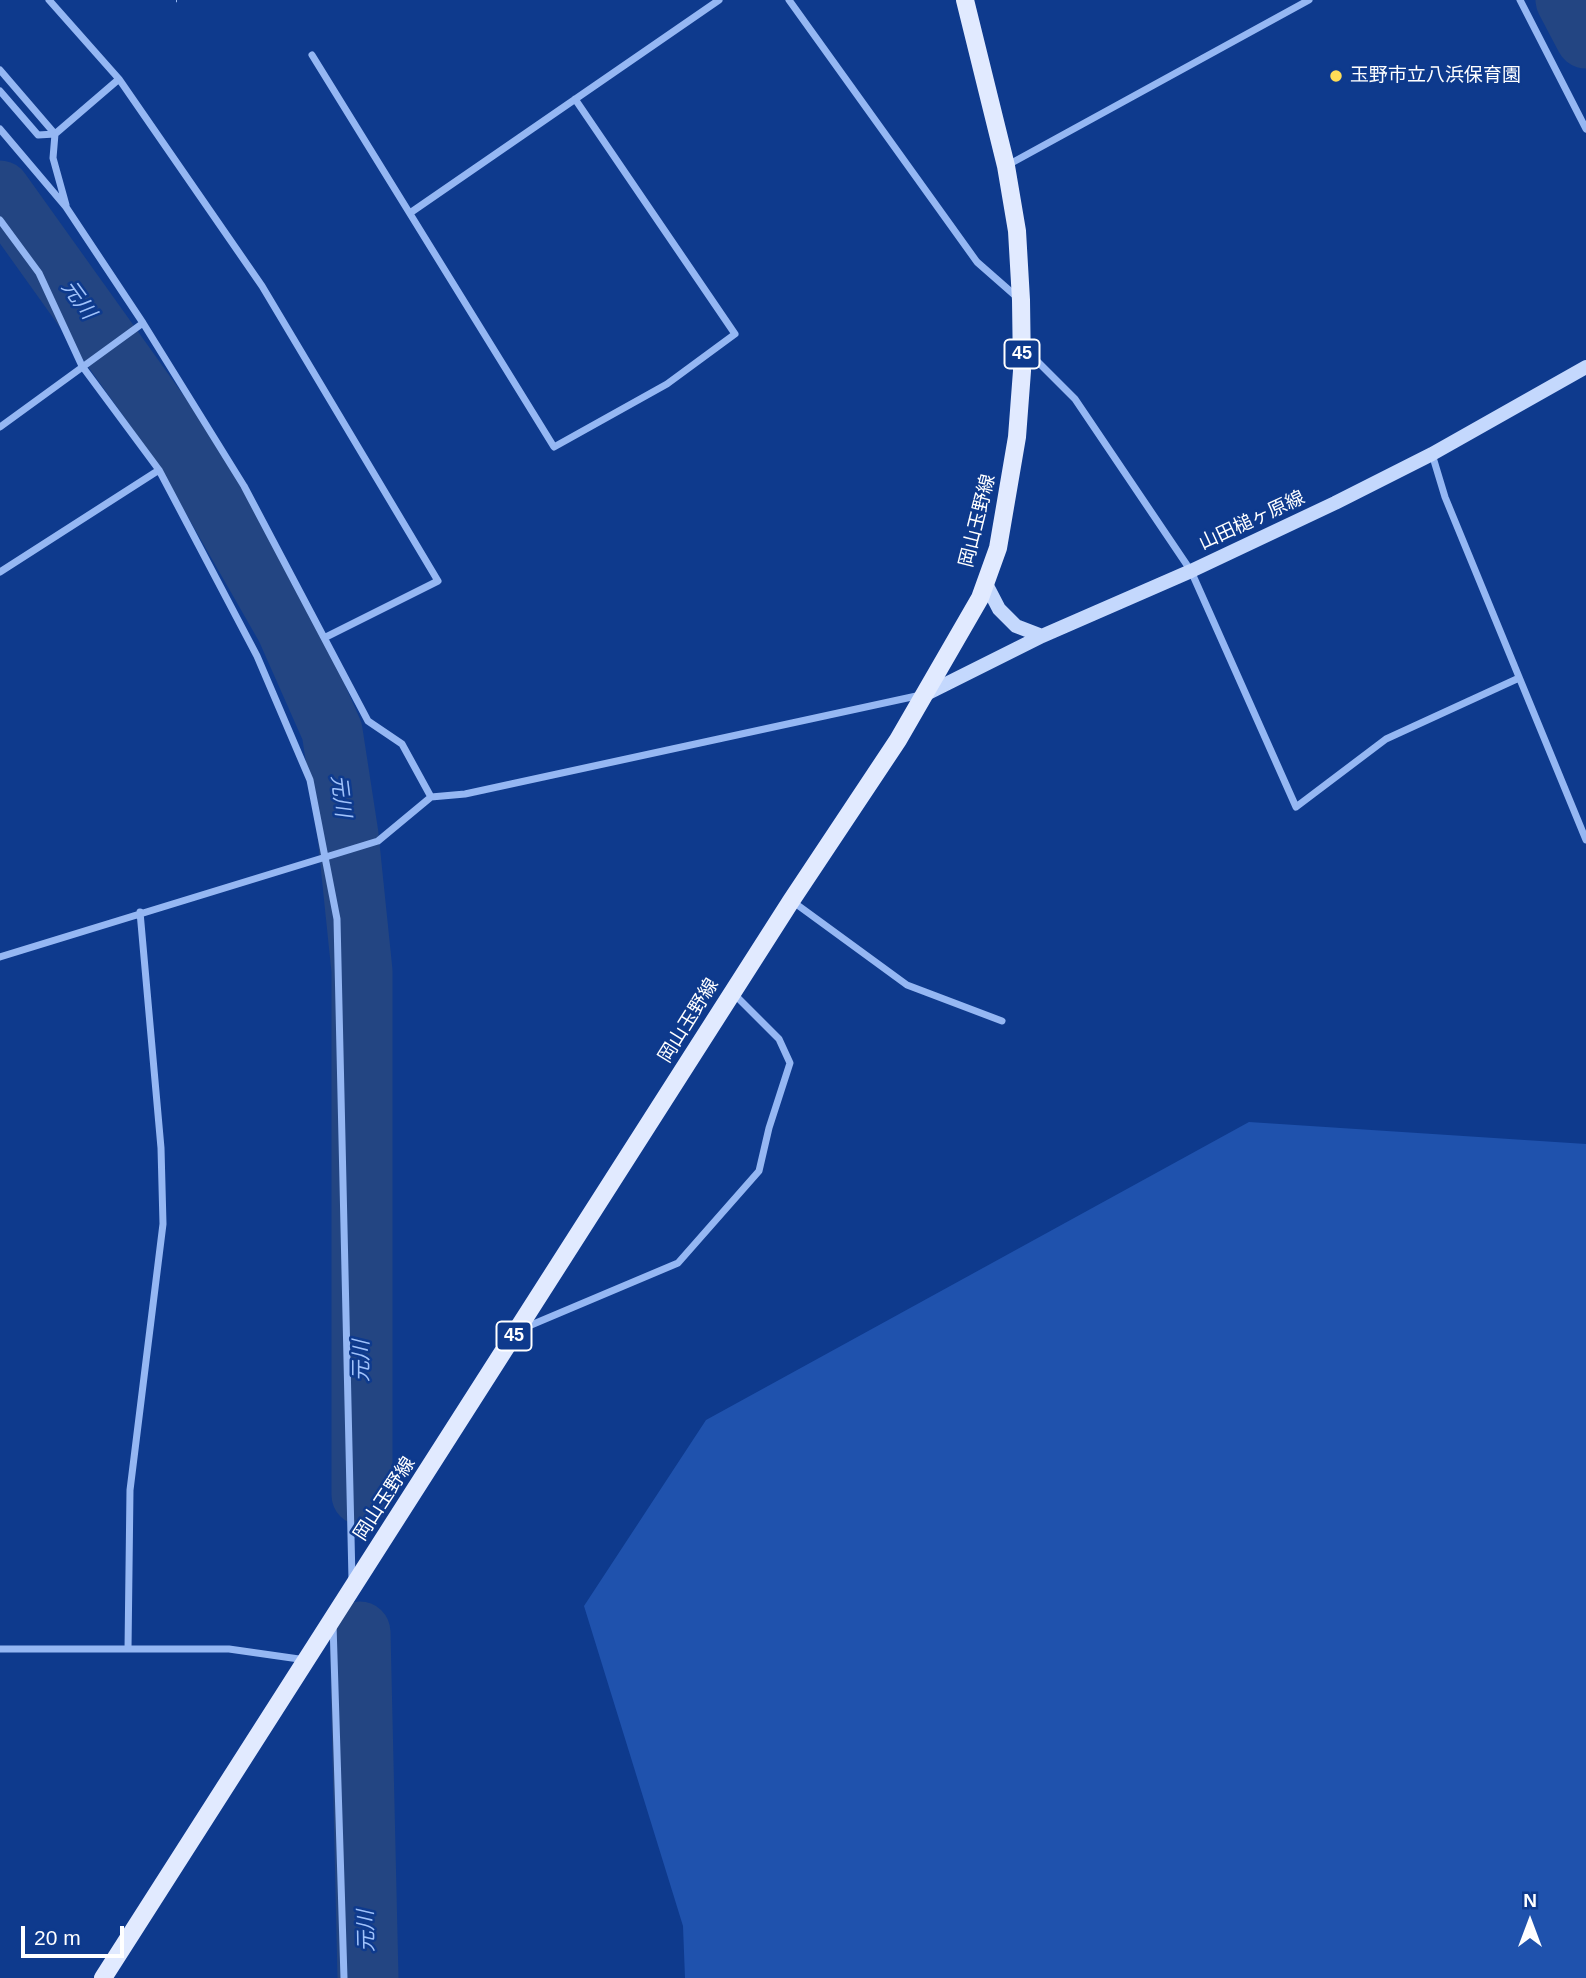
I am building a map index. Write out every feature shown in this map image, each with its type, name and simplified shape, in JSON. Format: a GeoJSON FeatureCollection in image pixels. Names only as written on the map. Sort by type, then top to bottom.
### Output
{"type":"FeatureCollection","features":[{"type":"Feature","properties":{"kind":"main road","name":"岡山玉野線"},"geometry":{"type":"LineString","coordinates":[[103,1978],[926,694],[979,598],[998,548],[1017,437],[1022,346],[1021,300],[1017,231],[1006,166],[965,0]]}},
{"type":"Feature","properties":{"kind":"main road","name":"山田槌ヶ原線"},"geometry":{"type":"LineString","coordinates":[[926,694],[1042,636],[1191,572],[1432,454],[1586,367]]}},
{"type":"Feature","properties":{"kind":"main road"},"geometry":{"type":"LineString","coordinates":[[985,582],[999,609],[1016,626],[1042,636]]}},
{"type":"Feature","properties":{"kind":"street"},"geometry":{"type":"LineString","coordinates":[[49,0],[118,79],[262,286],[438,581],[326,638]]}},
{"type":"Feature","properties":{"kind":"street"},"geometry":{"type":"LineString","coordinates":[[410,213],[719,0]]}},
{"type":"Feature","properties":{"kind":"street"},"geometry":{"type":"LineString","coordinates":[[789,0],[977,262],[1021,300]]}},
{"type":"Feature","properties":{"kind":"street"},"geometry":{"type":"LineString","coordinates":[[1006,166],[1309,0]]}},
{"type":"Feature","properties":{"kind":"street"},"geometry":{"type":"LineString","coordinates":[[1520,0],[1586,129]]}},
{"type":"Feature","properties":{"kind":"street"},"geometry":{"type":"LineString","coordinates":[[312,55],[554,447],[667,384],[735,334],[575,99]]}},
{"type":"Feature","properties":{"kind":"street"},"geometry":{"type":"LineString","coordinates":[[0,70],[55,134],[53,158],[66,207]]}},
{"type":"Feature","properties":{"kind":"street"},"geometry":{"type":"LineString","coordinates":[[0,92],[38,135],[55,134],[118,79]]}},
{"type":"Feature","properties":{"kind":"street"},"geometry":{"type":"LineString","coordinates":[[0,129],[66,207],[143,323],[244,486],[368,721],[402,744],[430,797]]}},
{"type":"Feature","properties":{"kind":"street"},"geometry":{"type":"LineString","coordinates":[[0,220],[39,273],[82,366],[159,470],[257,656],[310,780],[337,919],[352,1589]]}},
{"type":"Feature","properties":{"kind":"street"},"geometry":{"type":"LineString","coordinates":[[0,427],[143,323]]}},
{"type":"Feature","properties":{"kind":"street"},"geometry":{"type":"LineString","coordinates":[[1022,346],[1075,399],[1191,572],[1296,807],[1386,739],[1519,678]]}},
{"type":"Feature","properties":{"kind":"street"},"geometry":{"type":"LineString","coordinates":[[1432,454],[1445,497],[1586,840]]}},
{"type":"Feature","properties":{"kind":"street"},"geometry":{"type":"LineString","coordinates":[[0,572],[159,470]]}},
{"type":"Feature","properties":{"kind":"street"},"geometry":{"type":"LineString","coordinates":[[0,956],[378,841],[430,797],[477,791],[926,694]]}},
{"type":"Feature","properties":{"kind":"street"},"geometry":{"type":"LineString","coordinates":[[791,901],[907,985],[1002,1021]]}},
{"type":"Feature","properties":{"kind":"street"},"geometry":{"type":"LineString","coordinates":[[128,1649],[130,1490],[163,1224],[161,1148],[140,912]]}},
{"type":"Feature","properties":{"kind":"street"},"geometry":{"type":"LineString","coordinates":[[517,1331],[678,1263],[759,1171],[769,1128],[790,1063],[779,1039],[733,993]]}},
{"type":"Feature","properties":{"kind":"street"},"geometry":{"type":"LineString","coordinates":[[333,1620],[344,1978]]}},
{"type":"Feature","properties":{"kind":"street"},"geometry":{"type":"LineString","coordinates":[[0,1649],[229,1649],[307,1660]]}},
{"type":"Feature","properties":{"kind":"shaded area"},"geometry":{"type":"Polygon","coordinates":[[[1249,1122],[1586,1144],[1586,1978],[685,1978],[683,1926],[584,1606],[706,1420],[1249,1122]]]}},
{"type":"Feature","properties":{"kind":"waterway"},"geometry":{"type":"LineString","coordinates":[[1566,0],[1586,38]]}},
{"type":"Feature","properties":{"kind":"waterway","name":"元川"},"geometry":{"type":"LineString","coordinates":[[0,191],[183,447],[286,627],[332,731],[348,835],[362,971],[362,1495]]}},
{"type":"Feature","properties":{"kind":"waterway","name":"元川"},"geometry":{"type":"LineString","coordinates":[[360,1632],[368,1978]]}},
{"type":"Feature","properties":{"kind":"place","name":"玉野市立八浜保育園"},"geometry":{"type":"Point","coordinates":[1336,76]}}]}
